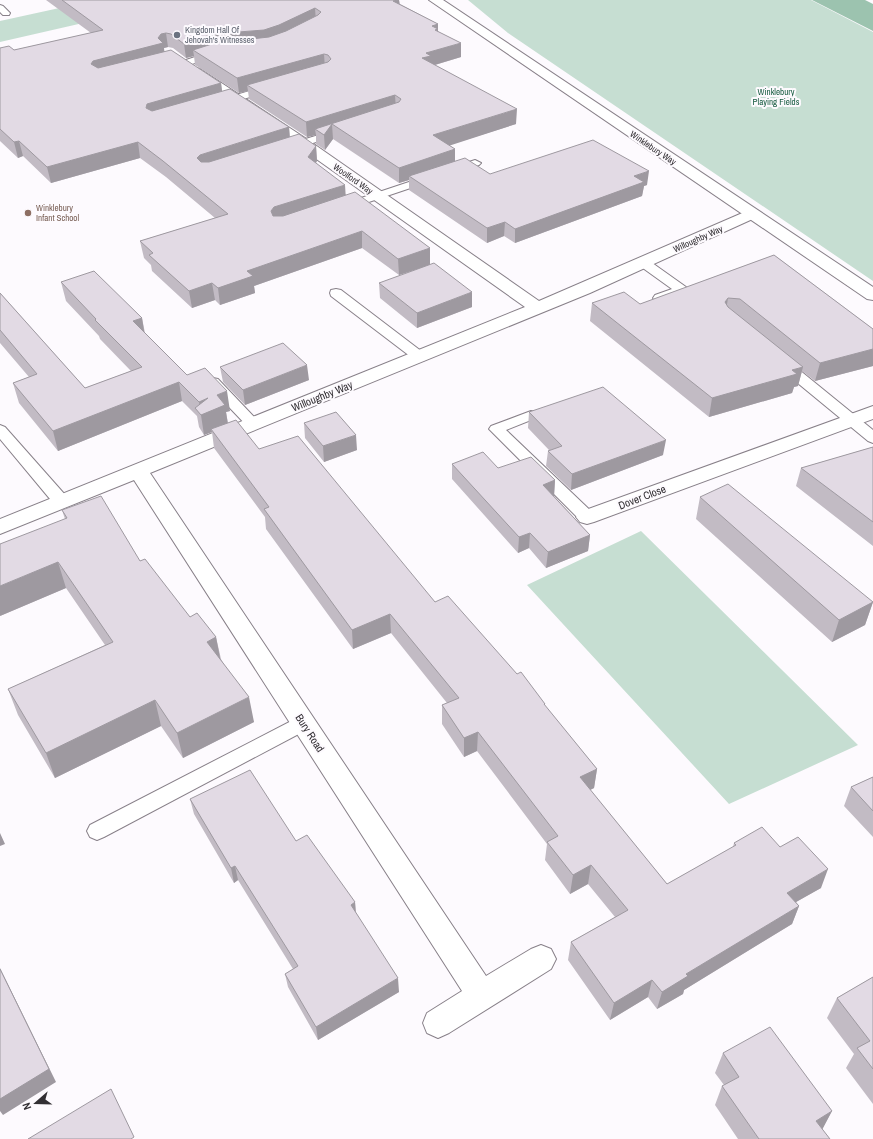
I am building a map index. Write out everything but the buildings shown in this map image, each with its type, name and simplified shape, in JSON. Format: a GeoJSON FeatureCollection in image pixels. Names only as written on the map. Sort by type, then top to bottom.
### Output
{"type":"FeatureCollection","features":[{"type":"Feature","properties":{"kind":"street","name":"Winklebury Way"},"geometry":{"type":"LineString","coordinates":[[435,0],[873,295]]}},
{"type":"Feature","properties":{"kind":"street","name":"Woolford Way"},"geometry":{"type":"LineString","coordinates":[[177,60],[303,143],[537,308]]}},
{"type":"Feature","properties":{"kind":"street","name":"Willoughby Way"},"geometry":{"type":"LineString","coordinates":[[0,527],[61,501],[420,357],[644,263],[752,214]]}},
{"type":"Feature","properties":{"kind":"street","name":"Dover Close"},"geometry":{"type":"LineString","coordinates":[[587,517],[873,412]]}},
{"type":"Feature","properties":{"kind":"street","name":"Bury Road"},"geometry":{"type":"LineString","coordinates":[[138,470],[482,996]]}},
{"type":"Feature","properties":{"kind":"street"},"geometry":{"type":"LineString","coordinates":[[438,1023],[541,959]]}},
{"type":"Feature","properties":{"kind":"lane"},"geometry":{"type":"LineString","coordinates":[[177,60],[228,51]]}},
{"type":"Feature","properties":{"kind":"lane"},"geometry":{"type":"LineString","coordinates":[[207,106],[280,85]]}},
{"type":"Feature","properties":{"kind":"lane"},"geometry":{"type":"LineString","coordinates":[[273,153],[346,130]]}},
{"type":"Feature","properties":{"kind":"lane"},"geometry":{"type":"LineString","coordinates":[[332,211],[475,163]]}},
{"type":"Feature","properties":{"kind":"lane"},"geometry":{"type":"LineString","coordinates":[[644,263],[681,290],[652,301]]}},
{"type":"Feature","properties":{"kind":"lane"},"geometry":{"type":"LineString","coordinates":[[336,293],[420,357]]}},
{"type":"Feature","properties":{"kind":"lane"},"geometry":{"type":"LineString","coordinates":[[772,355],[873,438]]}},
{"type":"Feature","properties":{"kind":"lane"},"geometry":{"type":"LineString","coordinates":[[210,380],[253,424]]}},
{"type":"Feature","properties":{"kind":"lane","name":"Dover Close"},"geometry":{"type":"LineString","coordinates":[[531,415],[496,429],[587,517]]}},
{"type":"Feature","properties":{"kind":"lane"},"geometry":{"type":"LineString","coordinates":[[0,430],[61,501]]}},
{"type":"Feature","properties":{"kind":"lane"},"geometry":{"type":"LineString","coordinates":[[97,831],[304,723]]}},
{"type":"Feature","properties":{"kind":"green space"},"geometry":{"type":"Polygon","coordinates":[[[96,0],[118,15],[0,42],[0,21],[96,0]]]}},
{"type":"Feature","properties":{"kind":"green space","name":"Winklebury Playing Fields"},"geometry":{"type":"Polygon","coordinates":[[[468,0],[811,0],[873,32],[873,281],[508,33],[468,0]]]}},
{"type":"Feature","properties":{"kind":"green space"},"geometry":{"type":"Polygon","coordinates":[[[812,0],[865,0],[873,4],[873,31],[812,0]]]}},
{"type":"Feature","properties":{"kind":"green space"},"geometry":{"type":"Polygon","coordinates":[[[641,531],[858,745],[729,804],[527,585],[641,531]]]}},
{"type":"Feature","properties":{"kind":"place","name":"Kingdom Hall Of Jehovah's Witnesses"},"geometry":{"type":"Point","coordinates":[177,35]}},
{"type":"Feature","properties":{"kind":"place","name":"Winklebury Infant School"},"geometry":{"type":"Point","coordinates":[28,213]}}]}
